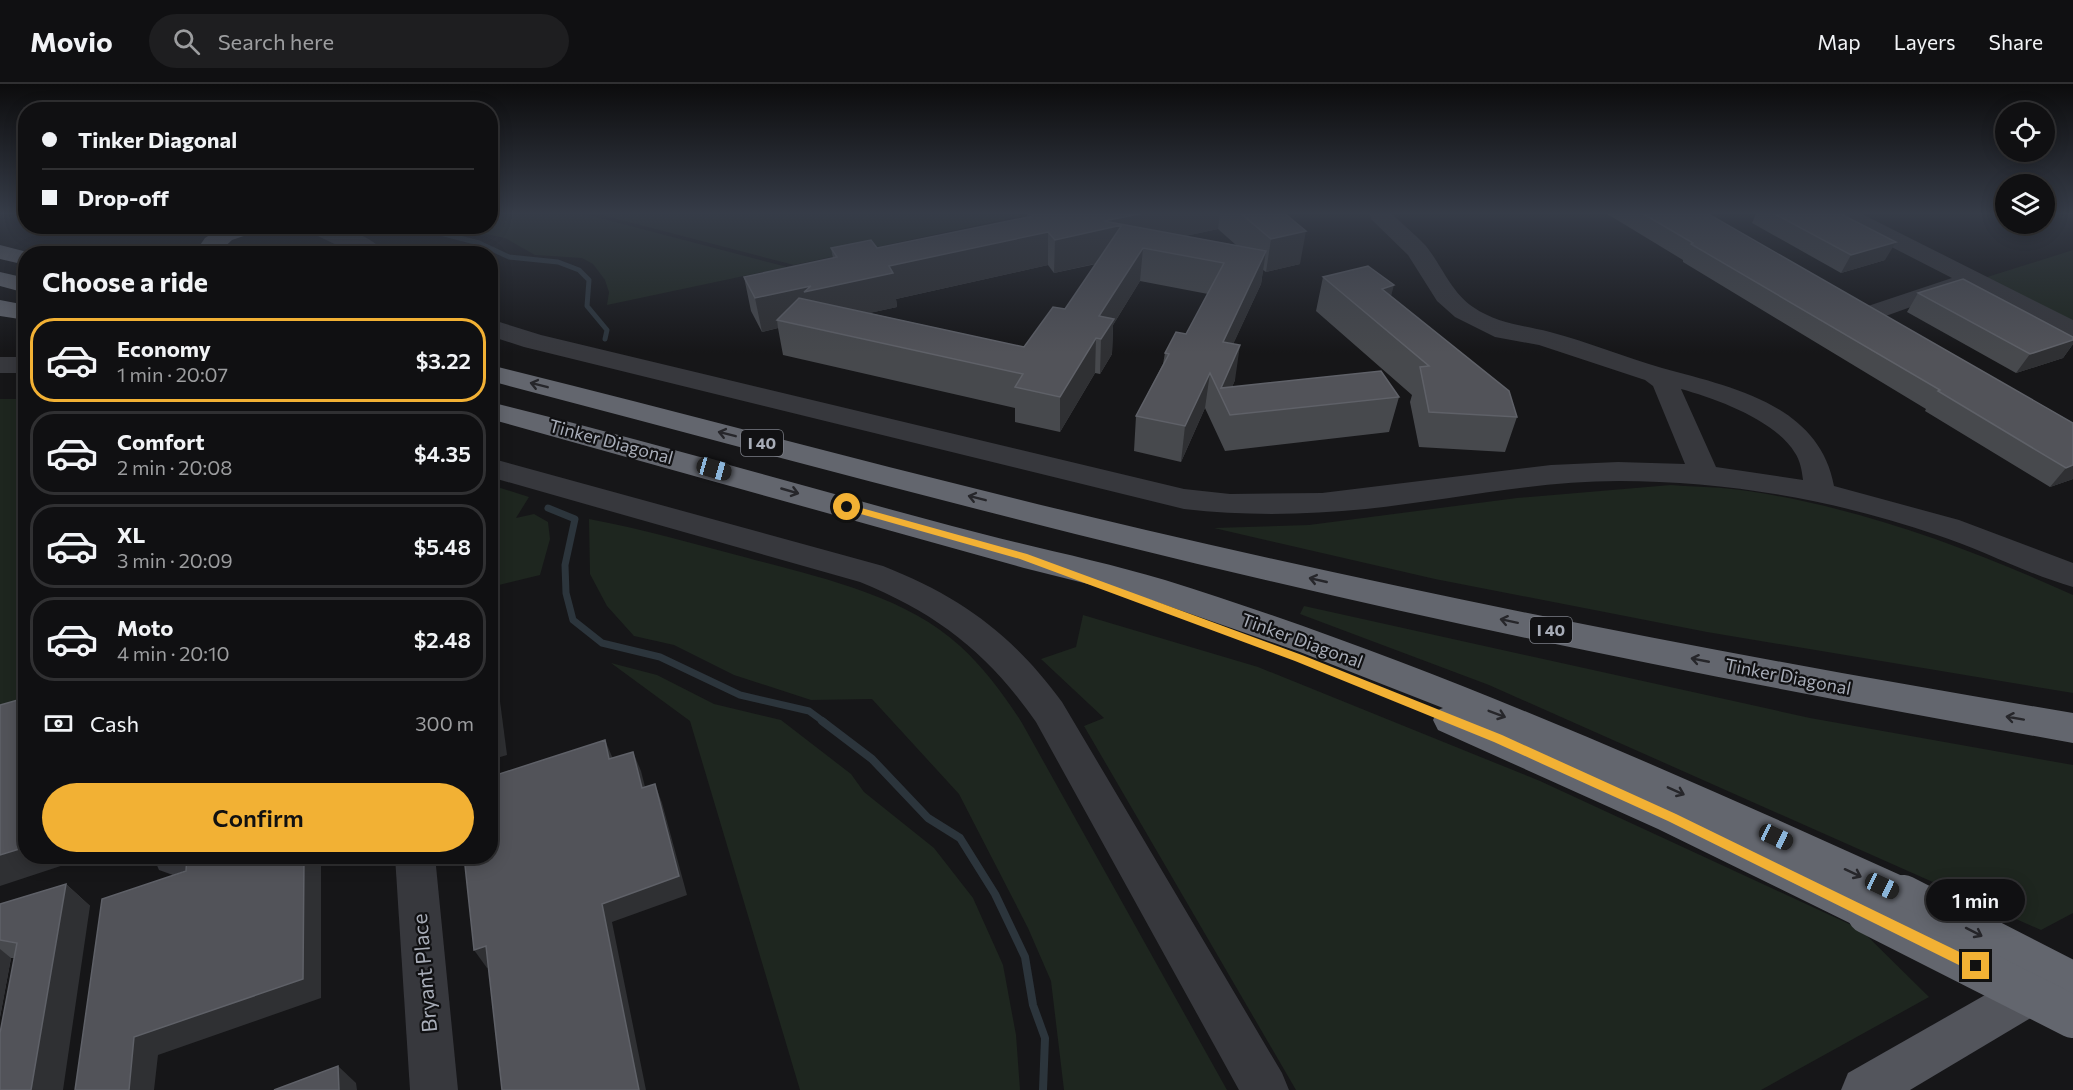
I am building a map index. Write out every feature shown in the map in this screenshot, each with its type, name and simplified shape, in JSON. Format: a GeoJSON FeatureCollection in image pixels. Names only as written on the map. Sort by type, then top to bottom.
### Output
{"type":"FeatureCollection","features":[{"type":"Feature","properties":{"kind":"highway"},"geometry":{"type":"LineString","coordinates":[[0,279],[18,284]]}},
{"type":"Feature","properties":{"kind":"highway"},"geometry":{"type":"LineString","coordinates":[[0,308],[18,311]]}},
{"type":"Feature","properties":{"kind":"highway","name":"Tinker Diagonal"},"geometry":{"type":"LineString","coordinates":[[498,375],[1133,538],[1384,596],[1626,646],[2073,728]]}},
{"type":"Feature","properties":{"kind":"highway","name":"Tinker Diagonal"},"geometry":{"type":"LineString","coordinates":[[498,413],[1024,557],[1299,658],[1498,739],[1672,817],[1886,904]]}},
{"type":"Feature","properties":{"kind":"highway"},"geometry":{"type":"LineString","coordinates":[[1886,904],[2073,983]]}},
{"type":"Feature","properties":{"kind":"highway"},"geometry":{"type":"LineString","coordinates":[[1886,904],[2073,1017]]}},
{"type":"Feature","properties":{"kind":"main road"},"geometry":{"type":"LineString","coordinates":[[1865,1090],[2073,969]]}},
{"type":"Feature","properties":{"kind":"street"},"geometry":{"type":"LineString","coordinates":[[1422,259],[1446,296],[1464,312],[1504,332],[1543,338],[1655,374],[1710,387],[1748,405],[1805,445],[1816,466],[1820,492]]}},
{"type":"Feature","properties":{"kind":"street"},"geometry":{"type":"LineString","coordinates":[[1934,259],[2073,330]]}},
{"type":"Feature","properties":{"kind":"street"},"geometry":{"type":"LineString","coordinates":[[1905,329],[1864,306],[1974,279]]}},
{"type":"Feature","properties":{"kind":"street"},"geometry":{"type":"LineString","coordinates":[[498,330],[544,344],[1097,479],[1205,502],[1256,506],[1321,504],[1599,472],[1705,475],[1820,492],[1959,531],[2073,576]]}},
{"type":"Feature","properties":{"kind":"street"},"geometry":{"type":"LineString","coordinates":[[0,365],[18,365]]}},
{"type":"Feature","properties":{"kind":"street"},"geometry":{"type":"LineString","coordinates":[[1655,374],[1665,383],[1705,475]]}},
{"type":"Feature","properties":{"kind":"street"},"geometry":{"type":"LineString","coordinates":[[498,469],[871,574],[919,594],[977,630],[1006,656],[1048,712],[1265,1090]]}},
{"type":"Feature","properties":{"kind":"street","name":"Bryant Place"},"geometry":{"type":"LineString","coordinates":[[416,864],[434,1090]]}},
{"type":"Feature","properties":{"kind":"shaded area"},"geometry":{"type":"Polygon","coordinates":[[[584,259],[756,259],[787,267],[607,305],[609,292],[605,280],[593,264],[584,259]]]}},
{"type":"Feature","properties":{"kind":"shaded area"},"geometry":{"type":"Polygon","coordinates":[[[771,259],[822,259],[794,265],[771,259]]]}},
{"type":"Feature","properties":{"kind":"shaded area"},"geometry":{"type":"Polygon","coordinates":[[[2045,259],[2073,259],[2073,325],[1981,279],[2045,259]]]}},
{"type":"Feature","properties":{"kind":"shaded area"},"geometry":{"type":"Polygon","coordinates":[[[0,399],[18,399],[18,712],[0,717],[0,399]]]}},
{"type":"Feature","properties":{"kind":"shaded area"},"geometry":{"type":"Polygon","coordinates":[[[1671,485],[1748,491],[1790,498],[1873,519],[1994,561],[2073,595],[2073,693],[1707,632],[1435,579],[1214,528],[1309,525],[1517,498],[1671,485]]]}},
{"type":"Feature","properties":{"kind":"shaded area"},"geometry":{"type":"Polygon","coordinates":[[[498,487],[529,497],[516,518],[534,514],[548,522],[550,539],[540,575],[498,585],[498,487]]]}},
{"type":"Feature","properties":{"kind":"shaded area"},"geometry":{"type":"Polygon","coordinates":[[[589,519],[688,542],[860,590],[914,613],[938,628],[960,646],[994,683],[1022,723],[1227,1090],[1064,1090],[1051,981],[1028,928],[959,794],[872,699],[811,700],[734,675],[674,645],[634,636],[607,606],[590,574],[589,519]]]}},
{"type":"Feature","properties":{"kind":"shaded area"},"geometry":{"type":"Polygon","coordinates":[[[1304,606],[1810,718],[2073,765],[2073,913],[2041,930],[1489,685],[1300,614],[1304,606]]]}},
{"type":"Feature","properties":{"kind":"shaded area"},"geometry":{"type":"Polygon","coordinates":[[[1083,615],[1258,667],[1540,781],[1860,929],[1929,997],[1761,1090],[1296,1090],[1084,726],[1104,718],[1041,659],[1076,647],[1083,615]]]}},
{"type":"Feature","properties":{"kind":"shaded area"},"geometry":{"type":"Polygon","coordinates":[[[611,663],[657,675],[714,704],[781,720],[851,774],[864,792],[934,848],[973,898],[1003,965],[1016,1035],[1020,1090],[800,1090],[690,721],[611,663]]]}},
{"type":"Feature","properties":{"kind":"building"},"geometry":{"type":"Polygon","coordinates":[[[828,259],[922,259],[889,266],[893,273],[804,292],[811,286],[755,298],[744,277],[828,259]]]}},
{"type":"Feature","properties":{"kind":"building"},"geometry":{"type":"Polygon","coordinates":[[[1099,259],[1136,259],[1099,316],[1114,319],[1101,339],[1096,338],[1060,397],[1015,387],[1023,374],[777,320],[799,298],[1024,347],[1053,307],[1065,309],[1099,259]]]}},
{"type":"Feature","properties":{"kind":"building"},"geometry":{"type":"Polygon","coordinates":[[[1202,259],[1262,259],[1223,342],[1240,345],[1221,388],[1381,371],[1399,397],[1230,415],[1210,373],[1185,426],[1136,416],[1169,354],[1165,353],[1176,332],[1186,334],[1224,263],[1202,259]]]}},
{"type":"Feature","properties":{"kind":"building"},"geometry":{"type":"Polygon","coordinates":[[[1716,259],[1787,259],[2073,423],[2073,465],[2066,468],[1938,391],[1940,390],[1716,259]]]}},
{"type":"Feature","properties":{"kind":"building"},"geometry":{"type":"Polygon","coordinates":[[[1368,266],[1394,285],[1382,289],[1509,391],[1517,417],[1429,412],[1420,367],[1429,366],[1323,277],[1368,266]]]}},
{"type":"Feature","properties":{"kind":"building"},"geometry":{"type":"Polygon","coordinates":[[[1963,279],[2073,337],[2073,340],[2030,354],[1918,293],[1963,279]]]}},
{"type":"Feature","properties":{"kind":"building"},"geometry":{"type":"Polygon","coordinates":[[[18,700],[18,849],[0,855],[0,705],[18,700]]]}},
{"type":"Feature","properties":{"kind":"building"},"geometry":{"type":"Polygon","coordinates":[[[605,740],[609,759],[633,752],[642,788],[655,784],[679,876],[602,904],[639,1090],[502,1090],[486,946],[474,950],[465,864],[498,864],[498,774],[605,740]]]}},
{"type":"Feature","properties":{"kind":"building"},"geometry":{"type":"Polygon","coordinates":[[[186,864],[304,864],[303,979],[134,1037],[129,1090],[75,1090],[102,899],[186,871],[186,864]]]}},
{"type":"Feature","properties":{"kind":"building"},"geometry":{"type":"Polygon","coordinates":[[[66,884],[31,1090],[0,1090],[0,1033],[17,943],[0,940],[0,904],[66,884]]]}},
{"type":"Feature","properties":{"kind":"building"},"geometry":{"type":"Polygon","coordinates":[[[338,1066],[339,1090],[274,1090],[338,1066]]]}},
{"type":"Feature","properties":{"kind":"waterway"},"geometry":{"type":"LineString","coordinates":[[528,259],[558,262],[579,270],[589,280],[587,306],[607,330],[605,339]]}},
{"type":"Feature","properties":{"kind":"waterway"},"geometry":{"type":"LineString","coordinates":[[548,508],[575,519],[565,565],[566,593],[573,620],[602,643],[660,657],[740,695],[809,711],[824,722]]}},
{"type":"Feature","properties":{"kind":"waterway"},"geometry":{"type":"LineString","coordinates":[[822,721],[872,759],[928,818],[960,838],[995,894],[1025,957],[1033,1005],[1045,1038],[1043,1090]]}},
{"type":"Feature","properties":{"kind":"route"},"geometry":{"type":"LineString","coordinates":[[847,507],[1024,557],[1299,658],[1498,739],[1672,817],[1976,966]]}}]}
